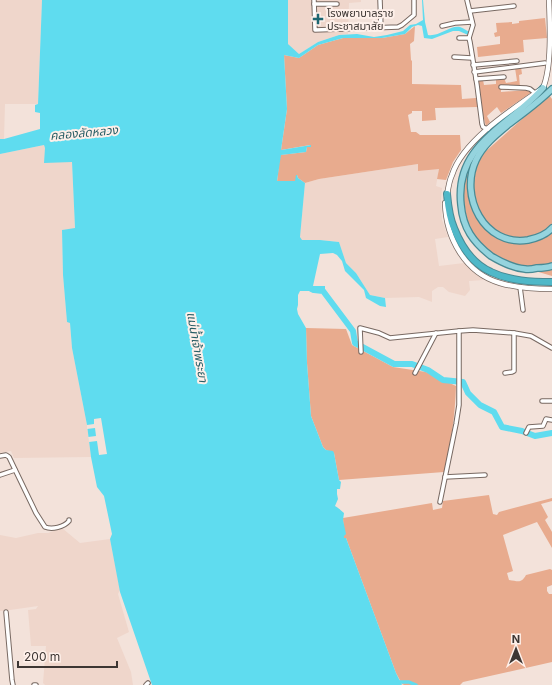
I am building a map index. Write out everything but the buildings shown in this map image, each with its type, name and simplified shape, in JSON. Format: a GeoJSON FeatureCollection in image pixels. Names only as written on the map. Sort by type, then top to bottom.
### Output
{"type":"FeatureCollection","features":[{"type":"Feature","properties":{"kind":"highway"},"geometry":{"type":"LineString","coordinates":[[447,194],[453,227],[463,246],[476,262],[491,272],[513,279],[552,282]]}},
{"type":"Feature","properties":{"kind":"main road"},"geometry":{"type":"LineString","coordinates":[[543,88],[523,107],[506,120],[473,154],[462,177],[460,200],[462,215],[472,238],[482,249],[510,266],[525,269],[548,268],[552,266]]}},
{"type":"Feature","properties":{"kind":"main road"},"geometry":{"type":"LineString","coordinates":[[552,89],[498,133],[486,146],[476,160],[471,178],[473,203],[477,214],[483,223],[492,231],[511,240],[526,240],[539,237],[552,228]]}},
{"type":"Feature","properties":{"kind":"street"},"geometry":{"type":"LineString","coordinates":[[380,0],[381,28]]}},
{"type":"Feature","properties":{"kind":"street"},"geometry":{"type":"LineString","coordinates":[[337,4],[314,2],[315,30],[398,27],[414,15],[414,0]]}},
{"type":"Feature","properties":{"kind":"street"},"geometry":{"type":"LineString","coordinates":[[468,0],[472,22],[470,38],[472,58],[482,124],[483,127],[488,129]]}},
{"type":"Feature","properties":{"kind":"street"},"geometry":{"type":"LineString","coordinates":[[548,0],[551,59],[549,77],[546,83],[543,88],[513,109],[477,138],[461,157],[452,174],[445,204],[446,217],[456,248],[475,270],[488,279],[501,284],[552,290]]}},
{"type":"Feature","properties":{"kind":"street"},"geometry":{"type":"LineString","coordinates":[[470,11],[514,6]]}},
{"type":"Feature","properties":{"kind":"street"},"geometry":{"type":"LineString","coordinates":[[442,26],[455,23],[472,22]]}},
{"type":"Feature","properties":{"kind":"street"},"geometry":{"type":"LineString","coordinates":[[459,38],[470,38]]}},
{"type":"Feature","properties":{"kind":"street"},"geometry":{"type":"LineString","coordinates":[[454,57],[472,58]]}},
{"type":"Feature","properties":{"kind":"street"},"geometry":{"type":"LineString","coordinates":[[473,65],[517,61]]}},
{"type":"Feature","properties":{"kind":"street"},"geometry":{"type":"LineString","coordinates":[[474,72],[545,63]]}},
{"type":"Feature","properties":{"kind":"street"},"geometry":{"type":"LineString","coordinates":[[476,80],[504,77]]}},
{"type":"Feature","properties":{"kind":"street"},"geometry":{"type":"LineString","coordinates":[[501,87],[526,88],[535,93]]}},
{"type":"Feature","properties":{"kind":"street"},"geometry":{"type":"LineString","coordinates":[[520,287],[523,310]]}},
{"type":"Feature","properties":{"kind":"street"},"geometry":{"type":"LineString","coordinates":[[361,352],[360,328],[379,333],[390,338],[473,330],[514,333],[531,336],[552,348]]}},
{"type":"Feature","properties":{"kind":"street"},"geometry":{"type":"LineString","coordinates":[[440,502],[459,405],[459,331]]}},
{"type":"Feature","properties":{"kind":"street"},"geometry":{"type":"LineString","coordinates":[[506,373],[514,371],[514,333]]}},
{"type":"Feature","properties":{"kind":"street"},"geometry":{"type":"LineString","coordinates":[[415,372],[436,334]]}},
{"type":"Feature","properties":{"kind":"street"},"geometry":{"type":"LineString","coordinates":[[542,401],[552,401]]}},
{"type":"Feature","properties":{"kind":"street"},"geometry":{"type":"LineString","coordinates":[[526,433],[531,426],[543,426],[546,419],[552,420]]}},
{"type":"Feature","properties":{"kind":"street"},"geometry":{"type":"LineString","coordinates":[[0,456],[8,456],[36,514],[45,527],[58,527],[68,523],[69,520]]}},
{"type":"Feature","properties":{"kind":"street"},"geometry":{"type":"LineString","coordinates":[[0,475],[15,470]]}},
{"type":"Feature","properties":{"kind":"street"},"geometry":{"type":"LineString","coordinates":[[445,477],[485,475]]}},
{"type":"Feature","properties":{"kind":"street"},"geometry":{"type":"LineString","coordinates":[[6,612],[13,685]]}},
{"type":"Feature","properties":{"kind":"shaded area"},"geometry":{"type":"Polygon","coordinates":[[[0,0],[42,0],[38,104],[5,104],[4,139],[0,139],[0,0]]]}},
{"type":"Feature","properties":{"kind":"shaded area","name":"โรงพยาบาลราช ประชาสมาสัย"},"geometry":{"type":"Polygon","coordinates":[[[288,0],[361,0],[361,2],[349,3],[348,34],[339,35],[318,42],[299,54],[288,44],[288,0]]]}},
{"type":"Feature","properties":{"kind":"shaded area"},"geometry":{"type":"Polygon","coordinates":[[[545,18],[547,38],[523,40],[524,52],[478,57],[477,47],[500,44],[500,36],[495,37],[494,33],[497,32],[496,23],[512,22],[512,24],[519,23],[519,21],[545,18]]]}},
{"type":"Feature","properties":{"kind":"shaded area"},"geometry":{"type":"Polygon","coordinates":[[[415,26],[414,41],[410,44],[412,84],[461,85],[462,99],[476,98],[478,107],[435,108],[436,120],[422,121],[422,111],[412,111],[412,113],[408,115],[411,132],[416,132],[420,135],[460,135],[461,150],[453,162],[446,180],[437,179],[439,169],[418,171],[418,164],[319,179],[305,183],[296,175],[296,181],[277,182],[280,155],[306,152],[307,147],[311,147],[310,145],[281,150],[287,109],[284,55],[299,58],[318,45],[343,38],[382,38],[405,34],[415,26]]]}},
{"type":"Feature","properties":{"kind":"shaded area"},"geometry":{"type":"Polygon","coordinates":[[[521,67],[522,74],[519,75],[520,87],[504,87],[501,92],[529,90],[532,92],[501,113],[497,107],[487,116],[490,122],[486,126],[478,81],[483,80],[484,85],[496,84],[496,79],[504,78],[506,83],[517,81],[515,68],[521,67]]]}},
{"type":"Feature","properties":{"kind":"shaded area"},"geometry":{"type":"Polygon","coordinates":[[[549,95],[552,99],[552,276],[501,261],[469,231],[461,185],[476,160],[549,95]]]}},
{"type":"Feature","properties":{"kind":"shaded area"},"geometry":{"type":"Polygon","coordinates":[[[44,145],[45,148],[72,162],[75,229],[62,230],[63,275],[67,322],[70,322],[72,348],[87,425],[91,457],[14,458],[11,451],[0,453],[0,154],[44,145]]]}},
{"type":"Feature","properties":{"kind":"shaded area"},"geometry":{"type":"Polygon","coordinates":[[[418,164],[439,169],[436,186],[442,188],[442,220],[448,237],[435,239],[439,266],[464,263],[484,280],[469,281],[470,290],[465,296],[449,292],[443,287],[438,287],[432,291],[432,302],[419,297],[385,298],[370,295],[356,273],[346,263],[339,242],[301,240],[300,236],[305,183],[319,179],[418,164]]]}},
{"type":"Feature","properties":{"kind":"shaded area"},"geometry":{"type":"Polygon","coordinates":[[[306,328],[346,329],[352,345],[393,367],[426,372],[456,386],[455,408],[449,451],[444,472],[339,480],[334,453],[323,447],[311,416],[306,328]]]}},
{"type":"Feature","properties":{"kind":"shaded area"},"geometry":{"type":"Polygon","coordinates":[[[489,495],[493,514],[497,515],[499,512],[552,498],[552,501],[541,504],[548,517],[545,520],[552,532],[552,548],[537,522],[503,535],[513,571],[507,573],[509,580],[521,581],[526,575],[550,569],[552,570],[552,585],[547,587],[547,591],[549,594],[552,594],[552,662],[463,682],[460,685],[404,685],[396,673],[346,538],[344,538],[343,518],[432,503],[433,510],[442,508],[443,501],[489,495]]]}},
{"type":"Feature","properties":{"kind":"shaded area"},"geometry":{"type":"Polygon","coordinates":[[[62,528],[80,543],[110,539],[120,590],[118,594],[129,632],[117,638],[131,672],[133,685],[45,685],[43,683],[46,646],[31,646],[28,610],[36,609],[38,606],[0,611],[0,535],[16,538],[38,533],[48,533],[62,528]]]}},
{"type":"Feature","properties":{"kind":"water"},"geometry":{"type":"Polygon","coordinates":[[[42,0],[288,0],[288,44],[299,54],[318,42],[339,35],[357,34],[374,37],[403,31],[410,25],[416,24],[423,20],[422,0],[428,35],[436,34],[456,27],[460,27],[470,32],[468,35],[459,31],[453,31],[432,39],[424,38],[422,26],[418,25],[412,27],[405,34],[382,38],[343,38],[318,45],[299,58],[284,55],[287,109],[281,150],[311,145],[311,147],[307,147],[306,152],[281,155],[277,181],[295,181],[297,175],[298,178],[305,183],[300,237],[302,240],[339,242],[346,263],[356,273],[370,295],[385,298],[386,307],[380,306],[366,298],[364,290],[345,271],[342,261],[337,255],[333,253],[320,254],[313,286],[325,286],[325,289],[319,292],[300,291],[298,295],[297,309],[298,314],[306,328],[311,416],[323,447],[326,450],[333,451],[334,453],[339,480],[341,482],[340,489],[337,489],[338,499],[335,506],[344,513],[343,520],[346,534],[344,538],[346,538],[396,673],[402,685],[152,685],[120,592],[110,539],[112,534],[104,496],[97,487],[72,348],[70,323],[67,322],[63,275],[62,230],[75,228],[72,162],[44,163],[44,145],[0,154],[0,139],[40,129],[40,113],[35,112],[35,105],[38,104],[42,0]]]}},
{"type":"Feature","properties":{"kind":"pier"},"geometry":{"type":"Polygon","coordinates":[[[101,418],[107,454],[99,455],[97,441],[89,442],[88,437],[96,436],[95,428],[87,429],[87,425],[94,424],[94,419],[101,418]]]}},
{"type":"Feature","properties":{"kind":"waterway"},"geometry":{"type":"LineString","coordinates":[[314,290],[323,291],[353,331],[355,343],[394,364],[412,364],[428,370],[443,380],[463,382],[468,393],[480,405],[494,412],[502,427],[522,431],[535,436],[552,433]]}},
{"type":"Feature","properties":{"kind":"waterway"},"geometry":{"type":"LineString","coordinates":[[398,682],[409,682],[416,685]]}},
{"type":"Feature","properties":{"kind":"place","name":"โรงพยาบาลราช ประชาสมาสัย"},"geometry":{"type":"Point","coordinates":[318,19]}},
{"type":"Feature","properties":{"kind":"water label","name":"คลองลัดหลวง"},"geometry":{"type":"Point","coordinates":[84,133]}},
{"type":"Feature","properties":{"kind":"water label","name":"แม่น้ำเจ้าพระยา"},"geometry":{"type":"Point","coordinates":[197,347]}}]}
